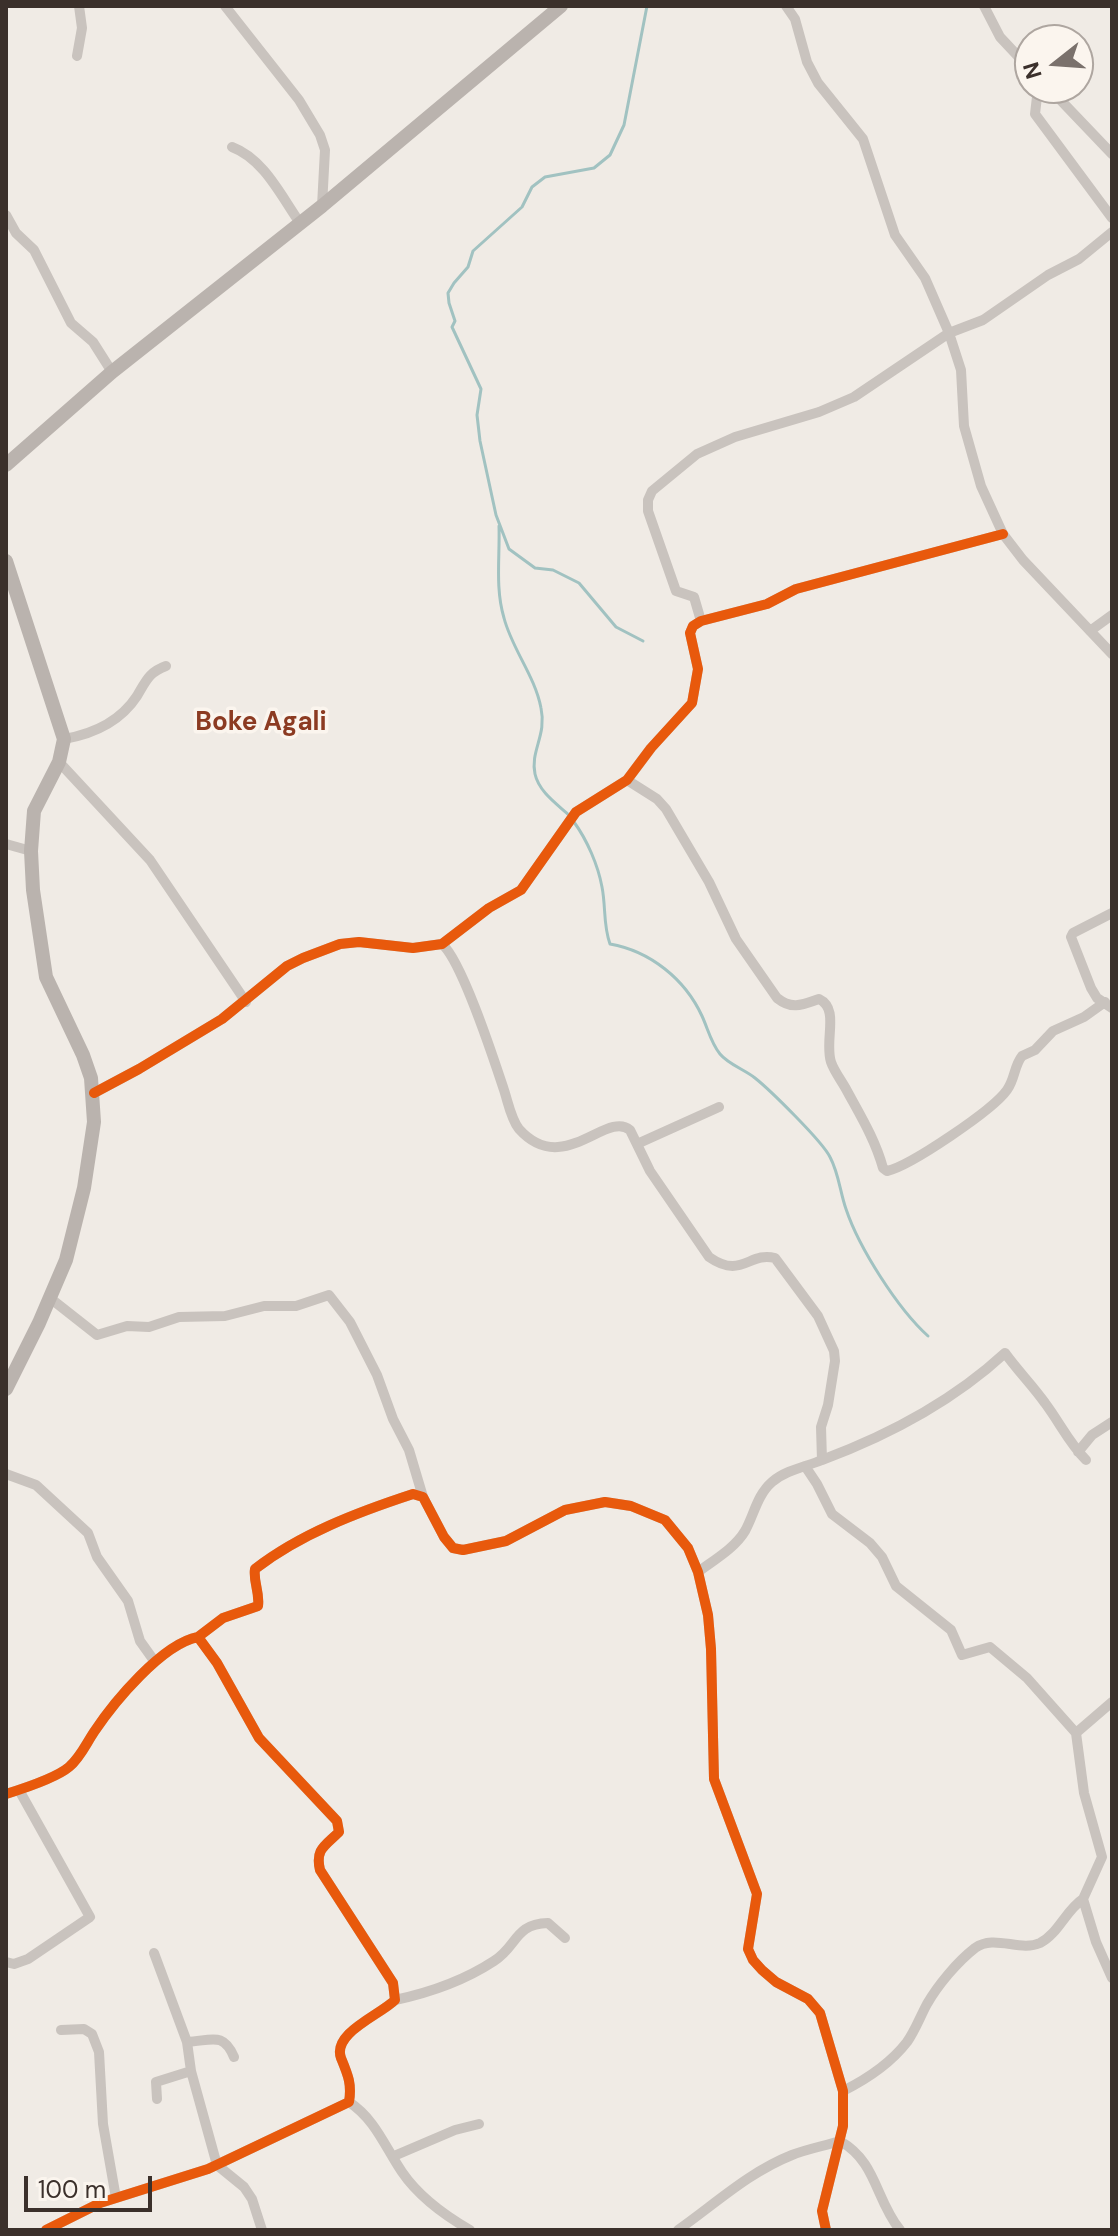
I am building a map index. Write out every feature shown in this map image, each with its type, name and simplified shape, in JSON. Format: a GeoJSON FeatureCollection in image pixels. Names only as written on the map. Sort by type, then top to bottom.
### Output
{"type":"FeatureCollection","features":[{"type":"Feature","properties":{"kind":"street"},"geometry":{"type":"LineString","coordinates":[[77,56],[82,28],[79,6]]}},
{"type":"Feature","properties":{"kind":"street"},"geometry":{"type":"LineString","coordinates":[[225,6],[299,100],[320,135],[325,150],[322,206]]}},
{"type":"Feature","properties":{"kind":"street"},"geometry":{"type":"LineString","coordinates":[[6,465],[112,372],[322,206],[561,6]]}},
{"type":"Feature","properties":{"kind":"street"},"geometry":{"type":"LineString","coordinates":[[786,6],[795,19],[807,62],[818,83],[863,139],[895,235],[925,278],[949,333],[961,370],[964,426],[981,486],[1003,534],[1023,560],[1112,654]]}},
{"type":"Feature","properties":{"kind":"street"},"geometry":{"type":"LineString","coordinates":[[984,6],[1000,37],[1014,52]]}},
{"type":"Feature","properties":{"kind":"street"},"geometry":{"type":"LineString","coordinates":[[1036,104],[1035,114],[1112,218]]}},
{"type":"Feature","properties":{"kind":"street"},"geometry":{"type":"LineString","coordinates":[[1064,104],[1112,154]]}},
{"type":"Feature","properties":{"kind":"street"},"geometry":{"type":"LineString","coordinates":[[232,147],[247,153],[262,169],[300,223]]}},
{"type":"Feature","properties":{"kind":"street"},"geometry":{"type":"LineString","coordinates":[[6,215],[16,233],[34,250],[71,323],[93,342],[112,372]]}},
{"type":"Feature","properties":{"kind":"street"},"geometry":{"type":"LineString","coordinates":[[701,621],[694,597],[681,594],[672,583],[648,511],[652,491],[697,454],[717,443],[819,412],[854,397],[949,333],[983,320],[1048,275],[1079,259],[1112,232]]}},
{"type":"Feature","properties":{"kind":"street"},"geometry":{"type":"LineString","coordinates":[[94,1093],[139,1069],[246,1002],[287,966],[340,944],[371,941],[413,948],[442,944],[489,908],[521,890],[576,812],[627,780],[692,703],[698,669],[690,633],[693,626],[701,621],[767,604],[796,589],[1003,534]]}},
{"type":"Feature","properties":{"kind":"street"},"geometry":{"type":"LineString","coordinates":[[6,561],[64,739],[59,762],[34,811],[31,851],[37,924],[46,977],[83,1055],[94,1093],[94,1122],[84,1188],[66,1260],[6,1389]]}},
{"type":"Feature","properties":{"kind":"street"},"geometry":{"type":"LineString","coordinates":[[1090,631],[1112,615]]}},
{"type":"Feature","properties":{"kind":"street"},"geometry":{"type":"LineString","coordinates":[[64,739],[79,736],[118,718],[133,702],[153,671],[166,666]]}},
{"type":"Feature","properties":{"kind":"street"},"geometry":{"type":"LineString","coordinates":[[59,762],[150,860],[246,1002]]}},
{"type":"Feature","properties":{"kind":"street"},"geometry":{"type":"LineString","coordinates":[[627,780],[657,799],[666,809],[709,882],[736,939],[777,998],[786,1005],[796,1007],[819,999],[827,1005],[832,1022],[827,1034],[830,1059],[872,1134],[883,1168],[887,1171],[938,1143],[993,1104],[1008,1090],[1022,1056],[1035,1050],[1053,1031],[1108,1005]]}},
{"type":"Feature","properties":{"kind":"street"},"geometry":{"type":"LineString","coordinates":[[6,844],[31,851]]}},
{"type":"Feature","properties":{"kind":"street"},"geometry":{"type":"LineString","coordinates":[[1108,1005],[1097,998],[1091,988],[1071,937],[1073,933],[1112,913]]}},
{"type":"Feature","properties":{"kind":"street"},"geometry":{"type":"LineString","coordinates":[[442,944],[461,974],[518,1128],[544,1147],[557,1148],[592,1137],[615,1125],[624,1125],[662,1191],[709,1257],[718,1263],[738,1267],[762,1258],[775,1258],[818,1316],[834,1351],[835,1361],[821,1427],[822,1460]]}},
{"type":"Feature","properties":{"kind":"street"},"geometry":{"type":"LineString","coordinates":[[637,1144],[719,1107]]}},
{"type":"Feature","properties":{"kind":"street"},"geometry":{"type":"LineString","coordinates":[[50,1298],[92,1332],[102,1335],[127,1326],[149,1327],[179,1317],[225,1316],[264,1306],[296,1306],[329,1295],[350,1322],[377,1375],[393,1419],[409,1450],[423,1497],[453,1548],[463,1550],[506,1541],[565,1510],[605,1502],[631,1506],[665,1520],[688,1548],[698,1572],[708,1615],[714,1779],[757,1894],[748,1949],[762,1970],[776,1982],[808,1999],[820,2013],[843,2091],[843,2126],[822,2211],[826,2230]]}},
{"type":"Feature","properties":{"kind":"street"},"geometry":{"type":"LineString","coordinates":[[698,1572],[744,1534],[765,1489],[784,1474],[856,1448],[933,1408],[966,1387],[1005,1353],[1048,1406],[1070,1444],[1082,1456],[1092,1435],[1112,1422]]}},
{"type":"Feature","properties":{"kind":"street"},"geometry":{"type":"LineString","coordinates":[[805,1466],[832,1514],[870,1543],[882,1557],[896,1586],[951,1630],[962,1655],[990,1647],[1027,1678],[1076,1733],[1084,1793],[1102,1857],[1083,1899],[1065,1915],[1048,1938],[1030,1946],[990,1942],[976,1947],[928,2002],[908,2041],[873,2074],[843,2091]]}},
{"type":"Feature","properties":{"kind":"street"},"geometry":{"type":"LineString","coordinates":[[6,1474],[36,1485],[88,1533],[97,1557],[128,1601],[140,1641],[155,1662]]}},
{"type":"Feature","properties":{"kind":"street"},"geometry":{"type":"LineString","coordinates":[[6,1794],[70,1767],[109,1713],[155,1662],[184,1640],[198,1637],[223,1618],[258,1606],[255,1569],[292,1542],[391,1501],[413,1494],[423,1497]]}},
{"type":"Feature","properties":{"kind":"street"},"geometry":{"type":"LineString","coordinates":[[198,1637],[217,1663],[259,1738],[337,1821],[339,1832],[317,1858],[320,1870],[393,1983],[395,2000]]}},
{"type":"Feature","properties":{"kind":"street"},"geometry":{"type":"LineString","coordinates":[[1076,1733],[1112,1702]]}},
{"type":"Feature","properties":{"kind":"street"},"geometry":{"type":"LineString","coordinates":[[6,1962],[14,1964],[28,1959],[90,1917],[19,1790]]}},
{"type":"Feature","properties":{"kind":"street"},"geometry":{"type":"LineString","coordinates":[[1083,1899],[1096,1942],[1112,1978]]}},
{"type":"Feature","properties":{"kind":"street"},"geometry":{"type":"LineString","coordinates":[[349,2102],[350,2079],[340,2057],[340,2046],[347,2035],[385,2011],[395,2000],[452,1982],[496,1960],[517,1934],[532,1924],[548,1923],[565,1938]]}},
{"type":"Feature","properties":{"kind":"street"},"geometry":{"type":"LineString","coordinates":[[154,1953],[187,2042],[191,2071],[217,2165],[244,2187],[252,2199],[262,2230]]}},
{"type":"Feature","properties":{"kind":"street"},"geometry":{"type":"LineString","coordinates":[[61,2030],[84,2029],[92,2034],[99,2052],[103,2124],[116,2198]]}},
{"type":"Feature","properties":{"kind":"street"},"geometry":{"type":"LineString","coordinates":[[187,2042],[221,2038],[227,2042],[234,2057]]}},
{"type":"Feature","properties":{"kind":"street"},"geometry":{"type":"LineString","coordinates":[[157,2099],[156,2082],[191,2071]]}},
{"type":"Feature","properties":{"kind":"street"},"geometry":{"type":"LineString","coordinates":[[349,2102],[370,2120],[403,2173],[436,2209],[470,2230]]}},
{"type":"Feature","properties":{"kind":"street"},"geometry":{"type":"LineString","coordinates":[[46,2230],[100,2203],[188,2177],[217,2165],[349,2102]]}},
{"type":"Feature","properties":{"kind":"street"},"geometry":{"type":"LineString","coordinates":[[394,2156],[436,2137],[479,2124]]}},
{"type":"Feature","properties":{"kind":"street"},"geometry":{"type":"LineString","coordinates":[[678,2230],[735,2186],[778,2162],[840,2141],[864,2161],[900,2230]]}},
{"type":"Feature","properties":{"kind":"waterway"},"geometry":{"type":"LineString","coordinates":[[643,641],[616,627],[579,583],[553,570],[535,568],[509,549],[496,515],[480,441],[477,415],[481,389],[452,327],[455,321],[448,293],[468,267],[473,251],[522,207],[532,187],[545,177],[594,168],[610,155],[624,125],[647,6]]}},
{"type":"Feature","properties":{"kind":"waterway"},"geometry":{"type":"LineString","coordinates":[[499,526],[501,607],[541,708],[542,726],[535,774],[544,792],[570,816]]}},
{"type":"Feature","properties":{"kind":"waterway"},"geometry":{"type":"LineString","coordinates":[[574,822],[598,870],[610,944],[639,953],[676,979],[695,1003],[720,1054],[762,1084],[825,1150],[835,1170],[852,1225],[870,1259],[904,1310],[928,1336]]}},
{"type":"Feature","properties":{"kind":"cycle path"},"geometry":{"type":"LineString","coordinates":[[94,1093],[222,1019],[287,966],[303,958],[340,944],[359,942],[413,948],[442,944],[489,908],[521,890],[576,812],[627,780],[692,703],[698,669],[690,633],[693,626],[701,621],[767,604],[796,589],[1003,534]]}},
{"type":"Feature","properties":{"kind":"cycle path"},"geometry":{"type":"LineString","coordinates":[[198,1637],[223,1618],[258,1606],[255,1569],[272,1556],[330,1525],[413,1494],[423,1497],[453,1548],[463,1550],[506,1541],[565,1510],[605,1502],[631,1506],[665,1520],[688,1548],[698,1572],[708,1615],[714,1779],[757,1894],[748,1949],[762,1970],[776,1982],[808,1999],[820,2013],[843,2091],[843,2126],[822,2211],[826,2230]]}},
{"type":"Feature","properties":{"kind":"cycle path"},"geometry":{"type":"LineString","coordinates":[[6,1794],[48,1779],[69,1767],[114,1705],[140,1676],[169,1651],[198,1637],[217,1663],[259,1738],[337,1821],[339,1832],[320,1852],[320,1870],[393,1983],[395,2000],[359,2025],[344,2040],[340,2049],[350,2085],[349,2102],[208,2169],[100,2203],[46,2230]]}},
{"type":"Feature","properties":{"kind":"district","name":"Boke Agali"},"geometry":{"type":"Point","coordinates":[261,723]}}]}
